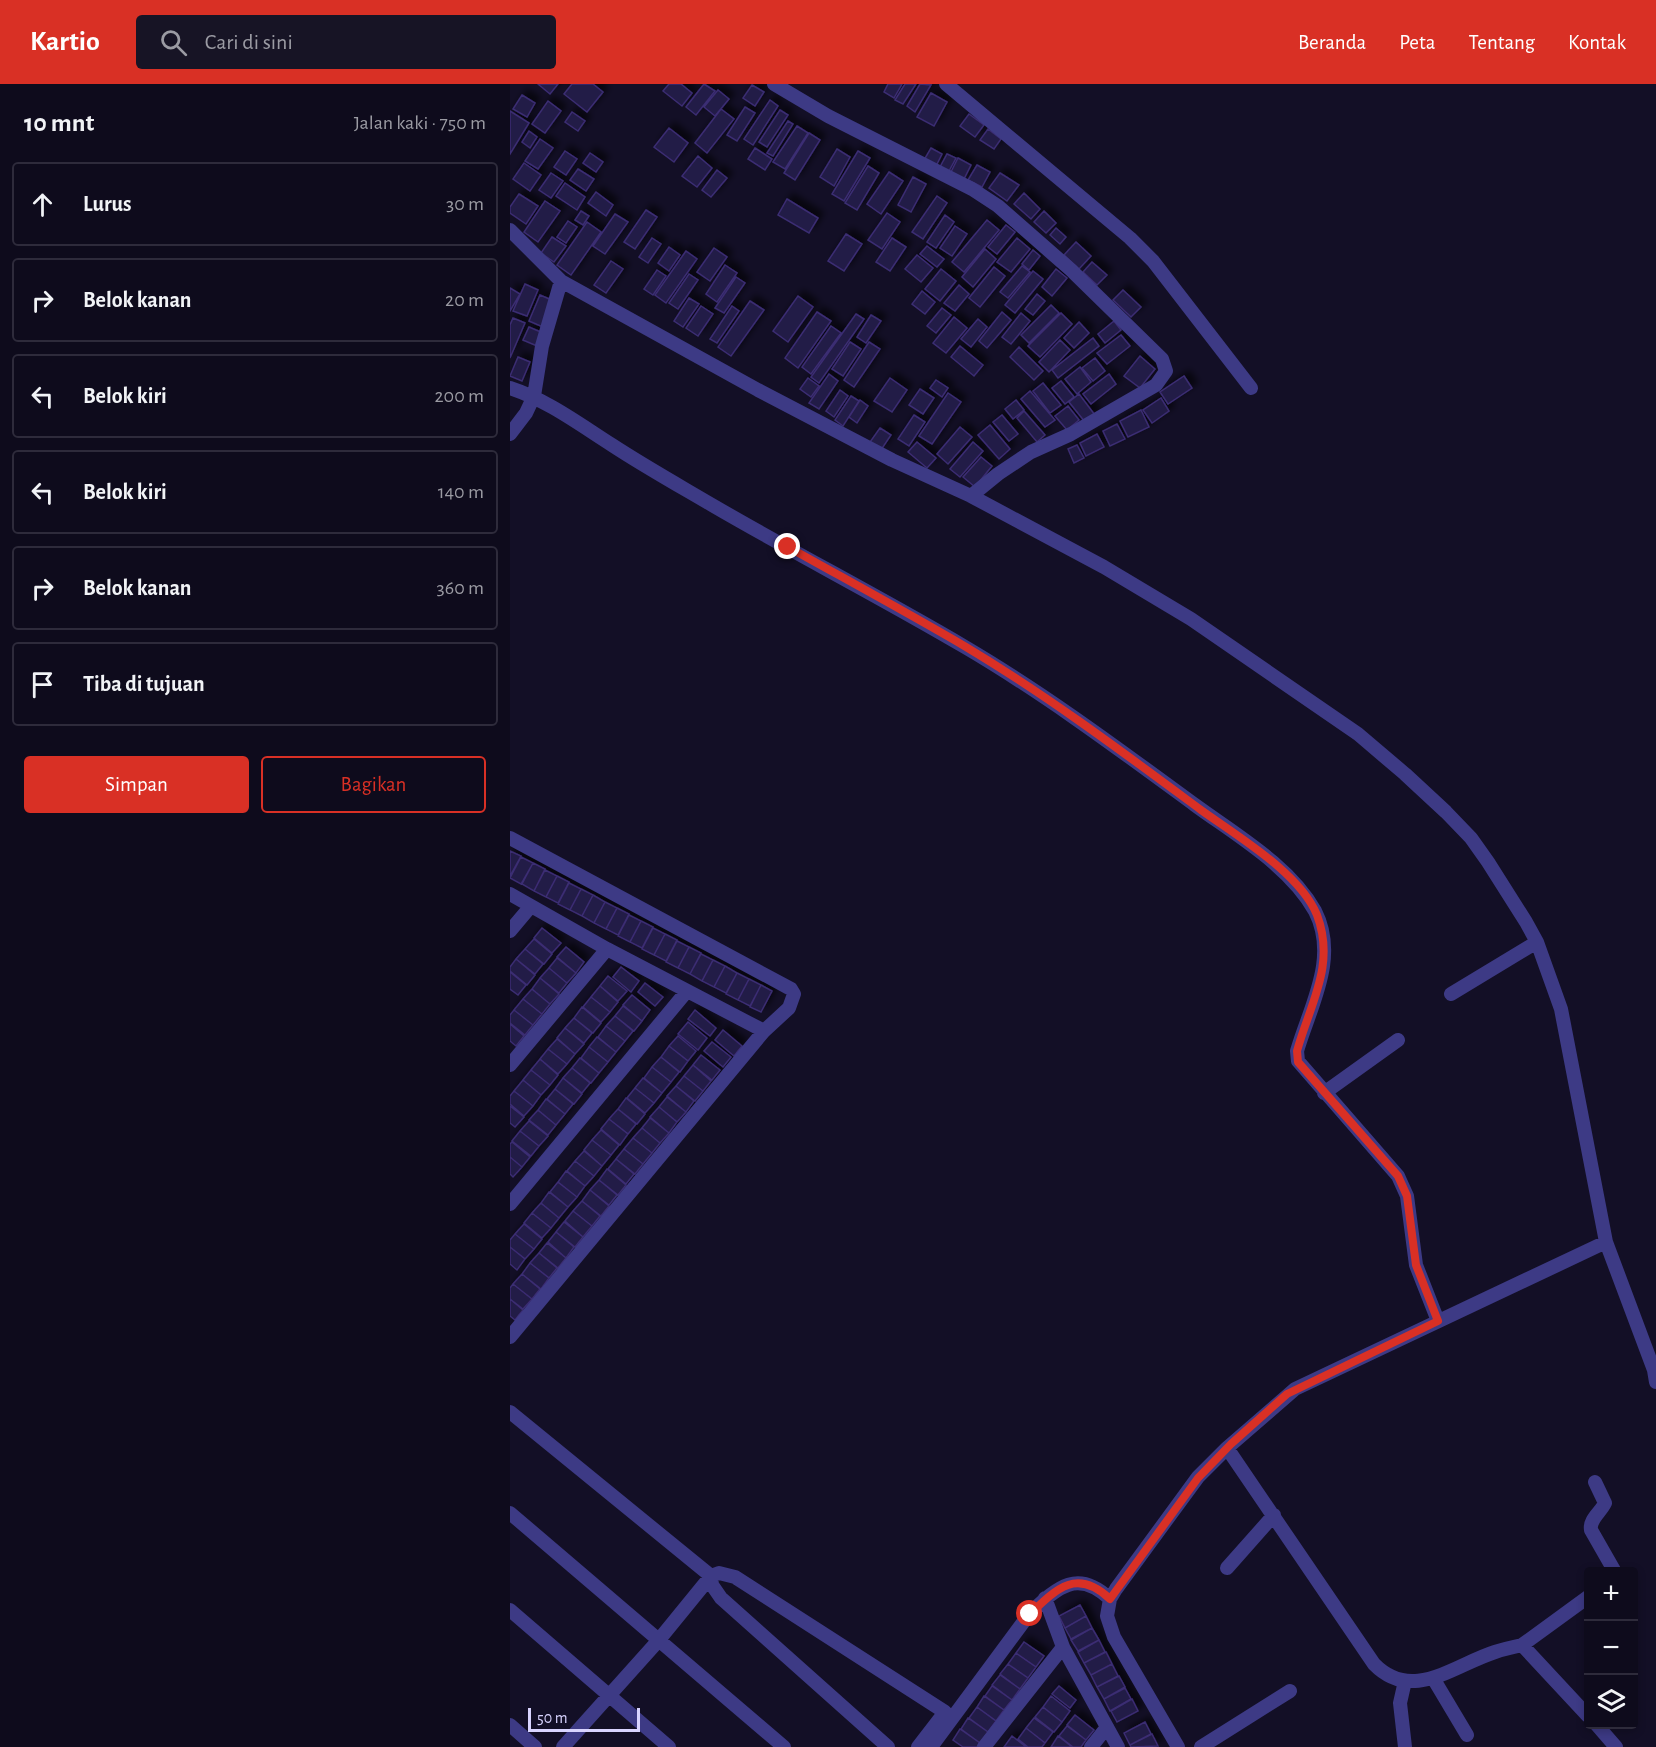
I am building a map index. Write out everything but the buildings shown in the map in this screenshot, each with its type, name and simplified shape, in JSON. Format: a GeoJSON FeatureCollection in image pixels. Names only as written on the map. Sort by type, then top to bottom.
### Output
{"type":"FeatureCollection","features":[{"type":"Feature","properties":{"kind":"street"},"geometry":{"type":"LineString","coordinates":[[774,84],[828,116],[972,189],[998,206],[1071,270],[1162,359],[1166,371],[1164,377],[1156,385],[1071,435],[1031,452],[971,496]]}},
{"type":"Feature","properties":{"kind":"street"},"geometry":{"type":"LineString","coordinates":[[946,84],[1130,238],[1153,261],[1251,388]]}},
{"type":"Feature","properties":{"kind":"street"},"geometry":{"type":"LineString","coordinates":[[510,230],[561,281],[892,460],[971,496],[1104,567],[1191,619],[1358,734],[1405,774],[1471,838],[1536,942],[1563,1017],[1606,1242],[1656,1374]]}},
{"type":"Feature","properties":{"kind":"street"},"geometry":{"type":"LineString","coordinates":[[510,434],[526,413],[534,396],[542,346],[561,281]]}},
{"type":"Feature","properties":{"kind":"street"},"geometry":{"type":"LineString","coordinates":[[510,388],[534,396],[690,492],[966,648],[1108,741],[1291,878],[1302,890],[1316,914],[1324,955],[1323,972],[1297,1055],[1302,1066],[1398,1176],[1405,1188],[1416,1265],[1438,1321]]}},
{"type":"Feature","properties":{"kind":"street"},"geometry":{"type":"LineString","coordinates":[[510,838],[790,989],[794,994],[792,1003],[764,1031],[510,1337]]}},
{"type":"Feature","properties":{"kind":"street"},"geometry":{"type":"LineString","coordinates":[[510,894],[764,1031]]}},
{"type":"Feature","properties":{"kind":"street"},"geometry":{"type":"LineString","coordinates":[[510,931],[531,906]]}},
{"type":"Feature","properties":{"kind":"street"},"geometry":{"type":"LineString","coordinates":[[1451,994],[1536,942]]}},
{"type":"Feature","properties":{"kind":"street"},"geometry":{"type":"LineString","coordinates":[[510,1065],[607,948]]}},
{"type":"Feature","properties":{"kind":"street"},"geometry":{"type":"LineString","coordinates":[[510,1204],[687,991]]}},
{"type":"Feature","properties":{"kind":"street"},"geometry":{"type":"LineString","coordinates":[[1324,1093],[1398,1040]]}},
{"type":"Feature","properties":{"kind":"street"},"geometry":{"type":"LineString","coordinates":[[1178,1747],[1114,1637],[1107,1616],[1110,1599],[1198,1478],[1227,1448],[1295,1389],[1606,1242]]}},
{"type":"Feature","properties":{"kind":"street"},"geometry":{"type":"LineString","coordinates":[[510,1412],[711,1576],[712,1585],[721,1599],[888,1747]]}},
{"type":"Feature","properties":{"kind":"street"},"geometry":{"type":"LineString","coordinates":[[1227,1448],[1374,1664],[1390,1678],[1405,1681],[1433,1678],[1494,1652],[1522,1645],[1584,1600]]}},
{"type":"Feature","properties":{"kind":"street"},"geometry":{"type":"LineString","coordinates":[[1595,1482],[1605,1503],[1590,1526],[1612,1567]]}},
{"type":"Feature","properties":{"kind":"street"},"geometry":{"type":"LineString","coordinates":[[510,1513],[784,1747]]}},
{"type":"Feature","properties":{"kind":"street"},"geometry":{"type":"LineString","coordinates":[[1227,1568],[1274,1515]]}},
{"type":"Feature","properties":{"kind":"street"},"geometry":{"type":"LineString","coordinates":[[563,1747],[658,1641],[711,1576],[719,1573],[735,1577],[945,1712],[918,1747]]}},
{"type":"Feature","properties":{"kind":"street"},"geometry":{"type":"LineString","coordinates":[[931,1747],[1030,1614],[1045,1598],[1065,1585],[1076,1582],[1090,1585],[1110,1599]]}},
{"type":"Feature","properties":{"kind":"street"},"geometry":{"type":"LineString","coordinates":[[1045,1598],[1063,1647],[1118,1747]]}},
{"type":"Feature","properties":{"kind":"street"},"geometry":{"type":"LineString","coordinates":[[510,1611],[669,1747]]}},
{"type":"Feature","properties":{"kind":"street"},"geometry":{"type":"LineString","coordinates":[[1522,1645],[1584,1712]]}},
{"type":"Feature","properties":{"kind":"street"},"geometry":{"type":"LineString","coordinates":[[984,1747],[1063,1647]]}},
{"type":"Feature","properties":{"kind":"street"},"geometry":{"type":"LineString","coordinates":[[1433,1678],[1467,1735]]}},
{"type":"Feature","properties":{"kind":"street"},"geometry":{"type":"LineString","coordinates":[[1405,1681],[1400,1703],[1405,1747]]}},
{"type":"Feature","properties":{"kind":"street"},"geometry":{"type":"LineString","coordinates":[[1201,1747],[1290,1691]]}},
{"type":"Feature","properties":{"kind":"street"},"geometry":{"type":"LineString","coordinates":[[510,1725],[535,1747]]}},
{"type":"Feature","properties":{"kind":"street"},"geometry":{"type":"LineString","coordinates":[[1091,1747],[1107,1726]]}},
{"type":"Feature","properties":{"kind":"street"},"geometry":{"type":"LineString","coordinates":[[1600,1729],[1616,1747]]}},
{"type":"Feature","properties":{"kind":"route"},"geometry":{"type":"LineString","coordinates":[[788,547],[966,648],[1108,741],[1251,846],[1291,878],[1302,890],[1316,914],[1324,955],[1323,972],[1316,998],[1297,1051],[1298,1062],[1398,1176],[1405,1188],[1416,1265],[1438,1321],[1287,1394],[1231,1444],[1198,1478],[1110,1599],[1090,1585],[1076,1582],[1065,1585],[1045,1598],[1030,1614]]}}]}
